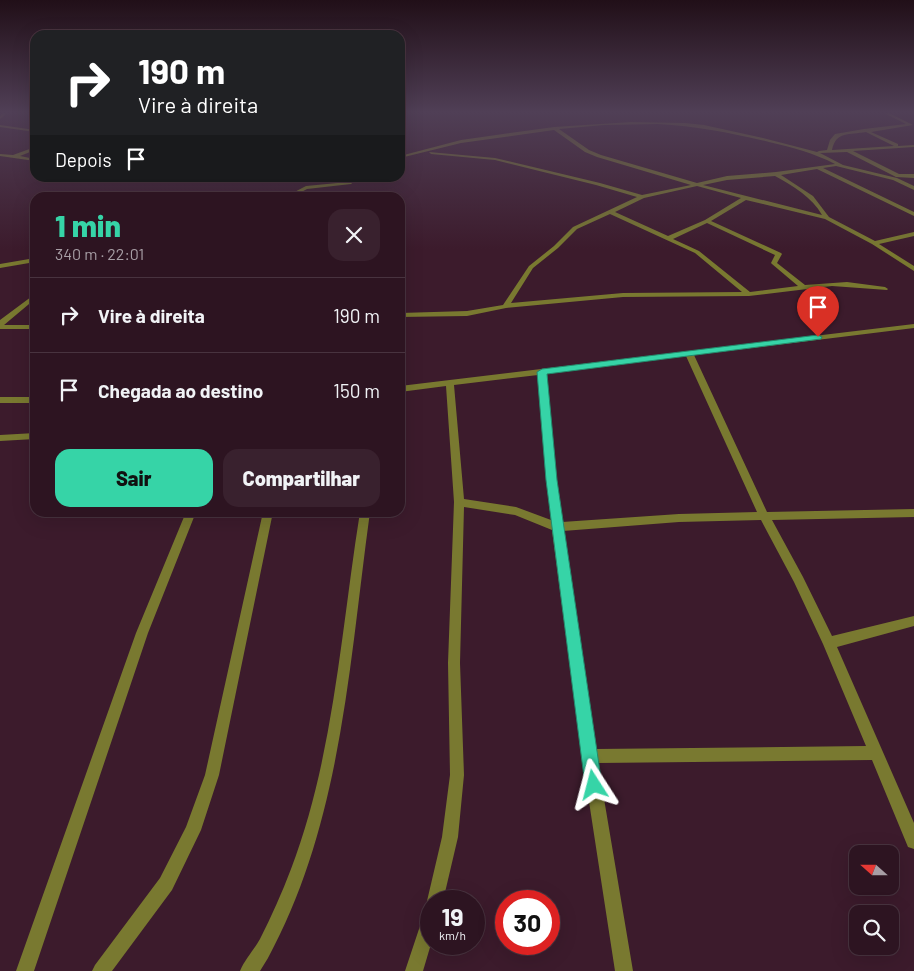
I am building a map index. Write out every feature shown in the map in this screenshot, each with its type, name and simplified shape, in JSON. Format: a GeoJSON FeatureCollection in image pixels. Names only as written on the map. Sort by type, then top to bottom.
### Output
{"type":"FeatureCollection","features":[{"type":"Feature","properties":{"kind":"street"},"geometry":{"type":"LineString","coordinates":[[487,158],[598,184],[642,197]]}},
{"type":"Feature","properties":{"kind":"street"},"geometry":{"type":"LineString","coordinates":[[607,158],[695,184],[827,218],[874,243],[914,269]]}},
{"type":"Feature","properties":{"kind":"street"},"geometry":{"type":"LineString","coordinates":[[828,158],[841,165],[914,181]]}},
{"type":"Feature","properties":{"kind":"street"},"geometry":{"type":"LineString","coordinates":[[861,158],[914,188]]}},
{"type":"Feature","properties":{"kind":"street"},"geometry":{"type":"LineString","coordinates":[[506,306],[531,267],[556,247],[575,228],[642,197],[734,177],[776,174],[841,165]]}},
{"type":"Feature","properties":{"kind":"street"},"geometry":{"type":"LineString","coordinates":[[818,168],[914,214]]}},
{"type":"Feature","properties":{"kind":"street"},"geometry":{"type":"LineString","coordinates":[[776,174],[806,193],[821,206],[827,218]]}},
{"type":"Feature","properties":{"kind":"street"},"geometry":{"type":"LineString","coordinates":[[897,178],[914,176]]}},
{"type":"Feature","properties":{"kind":"street"},"geometry":{"type":"LineString","coordinates":[[298,192],[306,188],[350,182]]}},
{"type":"Feature","properties":{"kind":"street"},"geometry":{"type":"LineString","coordinates":[[667,239],[706,221],[747,198]]}},
{"type":"Feature","properties":{"kind":"street"},"geometry":{"type":"LineString","coordinates":[[609,211],[696,252],[749,294]]}},
{"type":"Feature","properties":{"kind":"street"},"geometry":{"type":"LineString","coordinates":[[706,221],[775,252],[779,257],[774,260],[774,263],[803,288]]}},
{"type":"Feature","properties":{"kind":"street"},"geometry":{"type":"LineString","coordinates":[[874,243],[914,234]]}},
{"type":"Feature","properties":{"kind":"street"},"geometry":{"type":"LineString","coordinates":[[0,266],[30,261]]}},
{"type":"Feature","properties":{"kind":"street"},"geometry":{"type":"LineString","coordinates":[[405,315],[462,313],[506,306],[623,295],[749,294],[847,284],[885,289]]}},
{"type":"Feature","properties":{"kind":"street"},"geometry":{"type":"LineString","coordinates":[[0,324],[30,300]]}},
{"type":"Feature","properties":{"kind":"street"},"geometry":{"type":"LineString","coordinates":[[0,313],[14,313]]}},
{"type":"Feature","properties":{"kind":"street"},"geometry":{"type":"LineString","coordinates":[[405,388],[914,326]]}},
{"type":"Feature","properties":{"kind":"street"},"geometry":{"type":"LineString","coordinates":[[0,328],[30,328]]}},
{"type":"Feature","properties":{"kind":"street"},"geometry":{"type":"LineString","coordinates":[[689,354],[764,516],[799,580],[829,643],[914,841]]}},
{"type":"Feature","properties":{"kind":"street"},"geometry":{"type":"LineString","coordinates":[[542,372],[549,464],[557,527],[589,756],[624,971]]}},
{"type":"Feature","properties":{"kind":"street"},"geometry":{"type":"LineString","coordinates":[[438,890],[450,837],[457,775],[454,663],[459,502],[450,383]]}},
{"type":"Feature","properties":{"kind":"street"},"geometry":{"type":"LineString","coordinates":[[0,400],[30,400]]}},
{"type":"Feature","properties":{"kind":"street"},"geometry":{"type":"LineString","coordinates":[[0,438],[30,436]]}},
{"type":"Feature","properties":{"kind":"street"},"geometry":{"type":"LineString","coordinates":[[459,502],[516,511],[557,527],[679,518],[914,513]]}},
{"type":"Feature","properties":{"kind":"street"},"geometry":{"type":"LineString","coordinates":[[25,971],[142,634],[189,517]]}},
{"type":"Feature","properties":{"kind":"street"},"geometry":{"type":"LineString","coordinates":[[101,971],[166,884],[193,830],[212,775],[267,517]]}},
{"type":"Feature","properties":{"kind":"street"},"geometry":{"type":"LineString","coordinates":[[249,971],[258,960],[292,892],[314,820],[335,730],[354,577],[364,517]]}},
{"type":"Feature","properties":{"kind":"street"},"geometry":{"type":"LineString","coordinates":[[829,643],[914,621]]}},
{"type":"Feature","properties":{"kind":"street"},"geometry":{"type":"LineString","coordinates":[[589,756],[876,753]]}},
{"type":"Feature","properties":{"kind":"street"},"geometry":{"type":"LineString","coordinates":[[414,971],[420,952]]}},
{"type":"Feature","properties":{"kind":"route"},"geometry":{"type":"LineString","coordinates":[[594,785],[551,480],[542,372],[818,337]]}}]}
